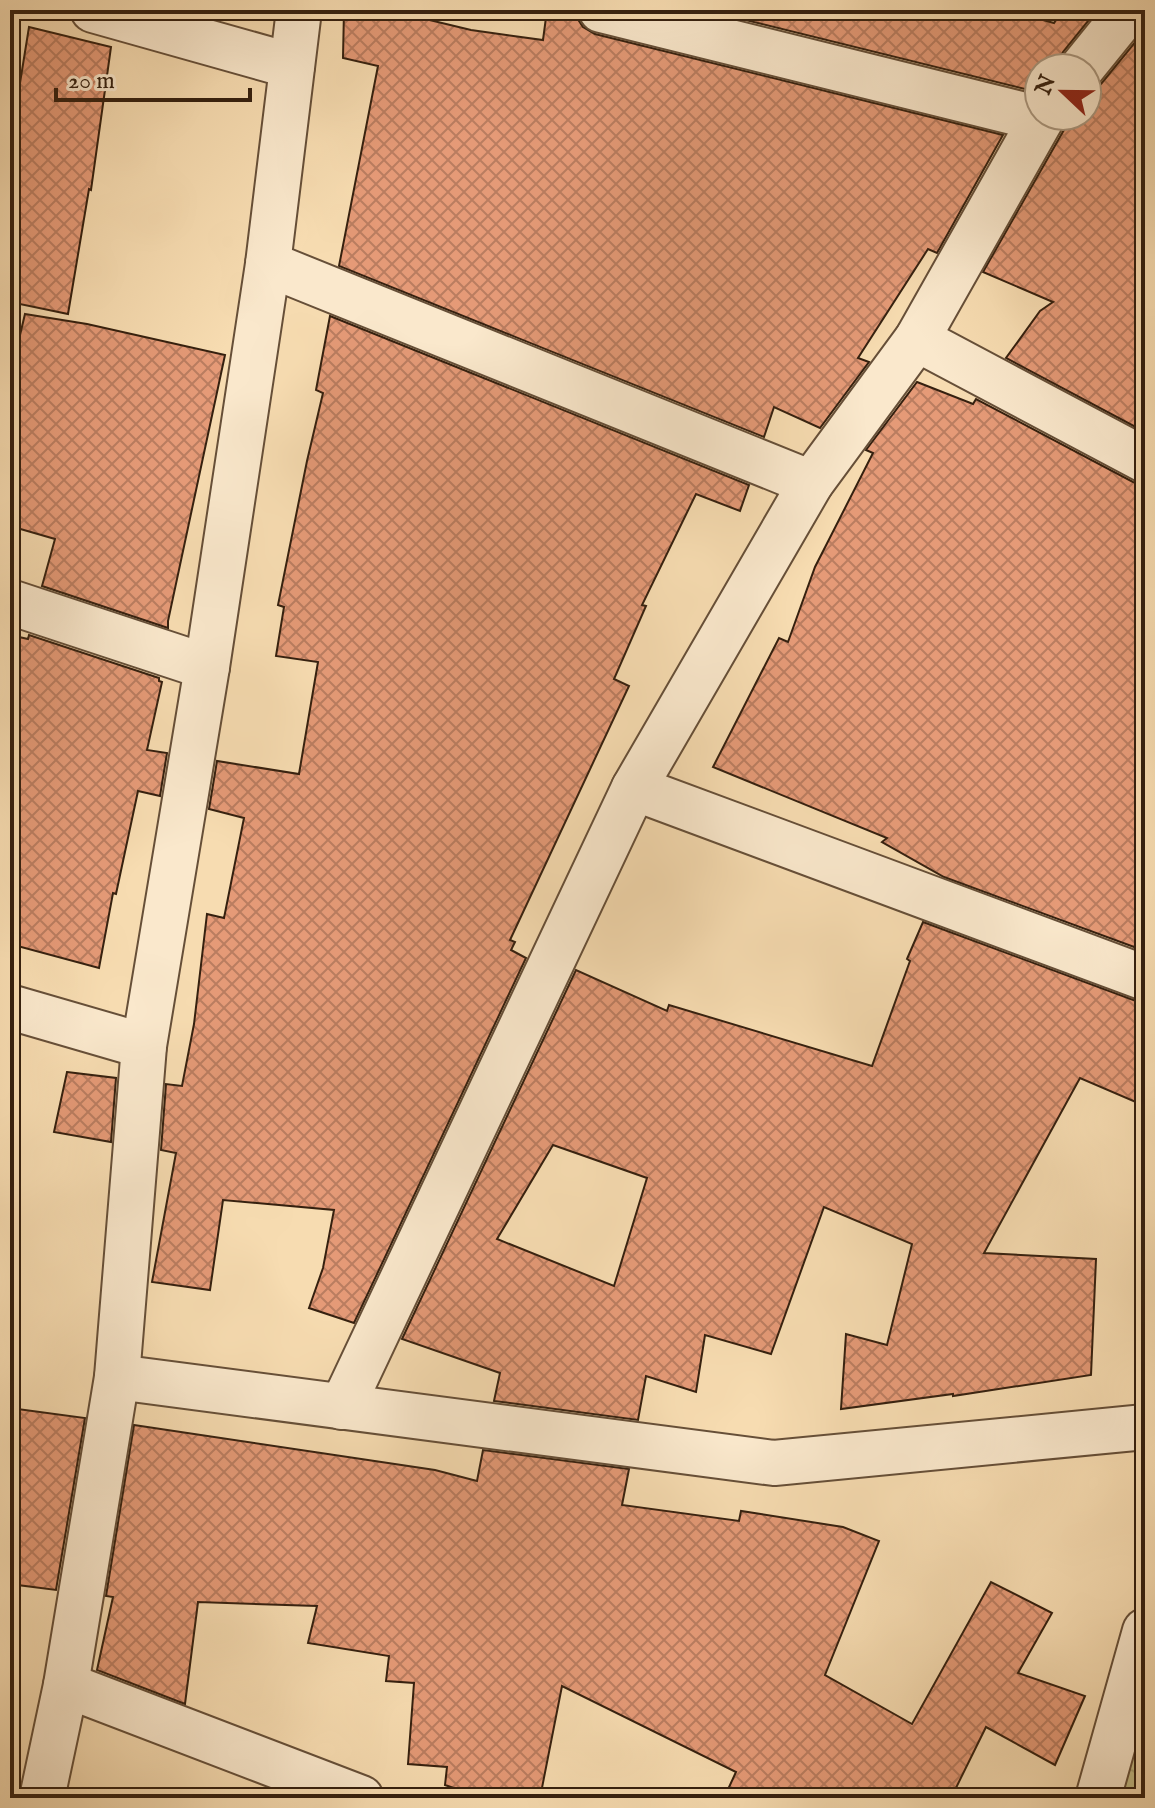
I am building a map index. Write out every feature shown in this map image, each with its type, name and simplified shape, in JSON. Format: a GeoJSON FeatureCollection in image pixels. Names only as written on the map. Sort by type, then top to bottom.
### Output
{"type":"FeatureCollection","features":[{"type":"Feature","properties":{"kind":"street"},"geometry":{"type":"LineString","coordinates":[[93,10],[292,66]]}},
{"type":"Feature","properties":{"kind":"street"},"geometry":{"type":"LineString","coordinates":[[42,1798],[66,1685],[117,1377],[144,1046],[207,667],[268,264],[299,10]]}},
{"type":"Feature","properties":{"kind":"street"},"geometry":{"type":"LineString","coordinates":[[601,10],[1023,112]]}},
{"type":"Feature","properties":{"kind":"street"},"geometry":{"type":"LineString","coordinates":[[1095,52],[1129,10]]}},
{"type":"Feature","properties":{"kind":"street"},"geometry":{"type":"LineString","coordinates":[[342,1407],[634,788],[811,483],[917,339],[1034,132]]}},
{"type":"Feature","properties":{"kind":"street"},"geometry":{"type":"LineString","coordinates":[[268,264],[811,483]]}},
{"type":"Feature","properties":{"kind":"street"},"geometry":{"type":"LineString","coordinates":[[917,339],[1145,460]]}},
{"type":"Feature","properties":{"kind":"street"},"geometry":{"type":"LineString","coordinates":[[10,602],[207,667]]}},
{"type":"Feature","properties":{"kind":"street"},"geometry":{"type":"LineString","coordinates":[[634,788],[1145,978]]}},
{"type":"Feature","properties":{"kind":"street"},"geometry":{"type":"LineString","coordinates":[[10,1007],[144,1046]]}},
{"type":"Feature","properties":{"kind":"street"},"geometry":{"type":"LineString","coordinates":[[117,1377],[774,1463],[1145,1427]]}},
{"type":"Feature","properties":{"kind":"street"},"geometry":{"type":"LineString","coordinates":[[1098,1798],[1145,1631]]}},
{"type":"Feature","properties":{"kind":"street"},"geometry":{"type":"LineString","coordinates":[[66,1685],[361,1798]]}},
{"type":"Feature","properties":{"kind":"green space"},"geometry":{"type":"Polygon","coordinates":[[[1145,1667],[1145,1798],[1092,1798],[1145,1667]]]}},
{"type":"Feature","properties":{"kind":"building"},"geometry":{"type":"Polygon","coordinates":[[[344,10],[388,10],[471,30],[543,40],[547,10],[577,10],[577,18],[583,27],[595,34],[1003,135],[937,253],[928,249],[858,358],[869,362],[820,428],[774,407],[764,437],[339,266],[378,66],[343,58],[344,10]]]}},
{"type":"Feature","properties":{"kind":"building"},"geometry":{"type":"Polygon","coordinates":[[[705,10],[1007,10],[1054,23],[1063,10],[1097,10],[1063,52],[1023,52],[1023,89],[705,10]]]}},
{"type":"Feature","properties":{"kind":"building"},"geometry":{"type":"Polygon","coordinates":[[[29,27],[111,47],[91,190],[68,314],[10,302],[10,145],[29,27]]]}},
{"type":"Feature","properties":{"kind":"building"},"geometry":{"type":"Polygon","coordinates":[[[1145,30],[1145,432],[1006,358],[1040,311],[1053,302],[983,272],[1063,132],[1103,132],[1103,82],[1145,30]]]}},
{"type":"Feature","properties":{"kind":"building"},"geometry":{"type":"Polygon","coordinates":[[[25,314],[87,324],[225,355],[168,628],[42,586],[55,539],[10,526],[10,377],[25,314]]]}},
{"type":"Feature","properties":{"kind":"building"},"geometry":{"type":"Polygon","coordinates":[[[330,316],[749,485],[740,511],[696,494],[642,605],[646,606],[614,679],[629,686],[510,940],[515,942],[511,950],[526,958],[354,1323],[309,1308],[323,1268],[334,1210],[223,1200],[210,1290],[152,1282],[176,1153],[161,1150],[166,1084],[182,1086],[194,1024],[207,914],[224,918],[244,818],[209,809],[217,761],[299,774],[318,662],[276,656],[284,607],[278,605],[323,393],[316,390],[330,316]]]}},
{"type":"Feature","properties":{"kind":"building"},"geometry":{"type":"Polygon","coordinates":[[[917,382],[973,404],[976,399],[1133,482],[1145,485],[1145,951],[944,877],[882,842],[887,838],[713,767],[779,638],[788,642],[815,567],[873,453],[866,450],[917,382]]]}},
{"type":"Feature","properties":{"kind":"building"},"geometry":{"type":"Polygon","coordinates":[[[10,635],[28,639],[29,635],[159,678],[162,682],[147,750],[167,753],[160,796],[138,791],[116,894],[113,893],[99,968],[10,944],[10,635]]]}},
{"type":"Feature","properties":{"kind":"building"},"geometry":{"type":"Polygon","coordinates":[[[923,922],[1145,1002],[1145,1106],[1080,1078],[984,1253],[1096,1259],[1091,1375],[841,1409],[846,1334],[887,1345],[912,1244],[824,1207],[771,1354],[705,1335],[696,1392],[646,1376],[638,1420],[494,1401],[500,1373],[402,1339],[576,970],[667,1011],[669,1005],[872,1066],[910,961],[907,959],[923,922]],[[553,1145],[497,1239],[614,1286],[647,1178],[553,1145]]]}},
{"type":"Feature","properties":{"kind":"building"},"geometry":{"type":"Polygon","coordinates":[[[67,1072],[116,1078],[111,1142],[54,1132],[67,1072]]]}},
{"type":"Feature","properties":{"kind":"building"},"geometry":{"type":"Polygon","coordinates":[[[10,1408],[85,1418],[56,1590],[10,1584],[10,1408]]]}},
{"type":"Feature","properties":{"kind":"building"},"geometry":{"type":"Polygon","coordinates":[[[134,1425],[435,1470],[477,1481],[483,1450],[629,1469],[622,1505],[739,1521],[741,1511],[843,1527],[879,1541],[825,1675],[912,1724],[991,1582],[1052,1613],[1018,1673],[1085,1696],[1055,1765],[986,1727],[951,1798],[724,1798],[736,1772],[562,1686],[540,1798],[483,1798],[445,1785],[447,1767],[408,1764],[414,1683],[386,1681],[389,1656],[308,1643],[317,1606],[198,1602],[185,1704],[97,1670],[113,1597],[106,1596],[134,1425]]]}}]}
